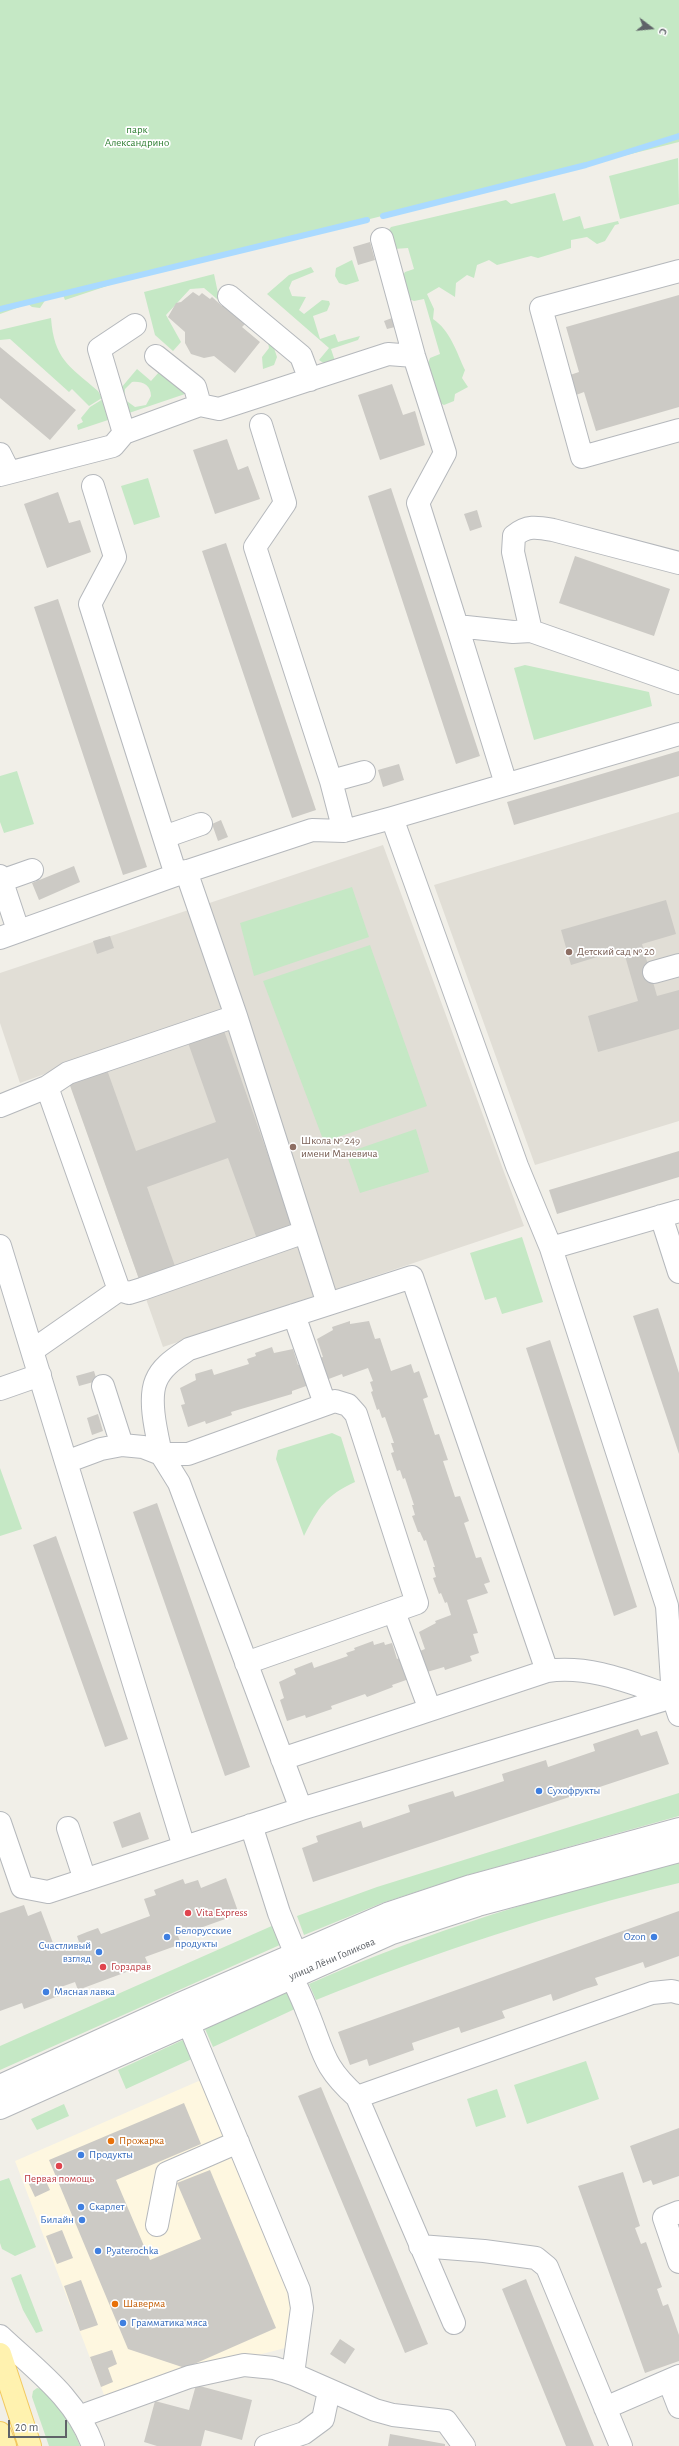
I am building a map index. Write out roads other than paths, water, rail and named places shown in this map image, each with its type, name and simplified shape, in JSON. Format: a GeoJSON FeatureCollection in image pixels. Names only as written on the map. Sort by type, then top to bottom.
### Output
{"type":"FeatureCollection","features":[{"type":"Feature","properties":{"kind":"main road"},"geometry":{"type":"LineString","coordinates":[[0,2354],[30,2446]]}},
{"type":"Feature","properties":{"kind":"main road"},"geometry":{"type":"LineString","coordinates":[[0,2433],[4,2446]]}},
{"type":"Feature","properties":{"kind":"street"},"geometry":{"type":"LineString","coordinates":[[382,239],[414,356],[444,453],[418,503],[506,784]]}},
{"type":"Feature","properties":{"kind":"street"},"geometry":{"type":"LineString","coordinates":[[679,271],[541,308],[582,457],[679,430]]}},
{"type":"Feature","properties":{"kind":"street"},"geometry":{"type":"LineString","coordinates":[[229,296],[301,356],[310,380]]}},
{"type":"Feature","properties":{"kind":"street"},"geometry":{"type":"LineString","coordinates":[[124,433],[99,349],[135,325]]}},
{"type":"Feature","properties":{"kind":"street"},"geometry":{"type":"LineString","coordinates":[[3,467],[113,446],[124,433],[200,405],[219,409],[388,354],[414,356]]}},
{"type":"Feature","properties":{"kind":"street"},"geometry":{"type":"LineString","coordinates":[[156,356],[195,388],[200,405]]}},
{"type":"Feature","properties":{"kind":"street"},"geometry":{"type":"LineString","coordinates":[[261,425],[285,503],[255,547],[331,781],[344,831]]}},
{"type":"Feature","properties":{"kind":"street"},"geometry":{"type":"LineString","coordinates":[[93,486],[115,557],[90,604],[164,837],[181,873],[236,1016],[328,1304]]}},
{"type":"Feature","properties":{"kind":"street"},"geometry":{"type":"LineString","coordinates":[[531,631],[513,552],[514,536],[523,528],[537,527],[554,530],[679,563]]}},
{"type":"Feature","properties":{"kind":"street"},"geometry":{"type":"LineString","coordinates":[[456,626],[513,632],[531,631],[679,683]]}},
{"type":"Feature","properties":{"kind":"street"},"geometry":{"type":"LineString","coordinates":[[32,870],[1,878],[9,934],[181,873],[312,830],[344,831],[679,734]]}},
{"type":"Feature","properties":{"kind":"street"},"geometry":{"type":"LineString","coordinates":[[331,781],[364,772]]}},
{"type":"Feature","properties":{"kind":"street"},"geometry":{"type":"LineString","coordinates":[[392,818],[509,1145],[551,1248],[674,1624],[677,1702]]}},
{"type":"Feature","properties":{"kind":"street"},"geometry":{"type":"LineString","coordinates":[[164,837],[201,824]]}},
{"type":"Feature","properties":{"kind":"street"},"geometry":{"type":"LineString","coordinates":[[654,972],[679,964]]}},
{"type":"Feature","properties":{"kind":"street"},"geometry":{"type":"LineString","coordinates":[[0,1106],[47,1088],[68,1073],[236,1016]]}},
{"type":"Feature","properties":{"kind":"street"},"geometry":{"type":"LineString","coordinates":[[47,1088],[119,1290]]}},
{"type":"Feature","properties":{"kind":"street"},"geometry":{"type":"LineString","coordinates":[[551,1248],[670,1214],[679,1272]]}},
{"type":"Feature","properties":{"kind":"street"},"geometry":{"type":"LineString","coordinates":[[119,1290],[129,1293],[142,1289],[305,1232]]}},
{"type":"Feature","properties":{"kind":"street"},"geometry":{"type":"LineString","coordinates":[[2,1260],[33,1350],[184,1847]]}},
{"type":"Feature","properties":{"kind":"street"},"geometry":{"type":"LineString","coordinates":[[301,1810],[179,1483],[161,1454],[153,1405],[156,1381],[169,1362],[189,1349],[412,1277],[547,1671]]}},
{"type":"Feature","properties":{"kind":"street"},"geometry":{"type":"LineString","coordinates":[[33,1350],[119,1290]]}},
{"type":"Feature","properties":{"kind":"street"},"geometry":{"type":"LineString","coordinates":[[294,1315],[325,1404]]}},
{"type":"Feature","properties":{"kind":"street"},"geometry":{"type":"LineString","coordinates":[[0,1389],[40,1375]]}},
{"type":"Feature","properties":{"kind":"street"},"geometry":{"type":"LineString","coordinates":[[103,1386],[122,1445]]}},
{"type":"Feature","properties":{"kind":"street"},"geometry":{"type":"LineString","coordinates":[[66,1462],[101,1449],[122,1445],[143,1448],[161,1454],[188,1454],[334,1401],[348,1405],[356,1414],[417,1603],[246,1663]]}},
{"type":"Feature","properties":{"kind":"street"},"geometry":{"type":"LineString","coordinates":[[394,1612],[430,1710]]}},
{"type":"Feature","properties":{"kind":"street"},"geometry":{"type":"LineString","coordinates":[[282,1759],[547,1671],[570,1668],[596,1672],[677,1702]]}},
{"type":"Feature","properties":{"kind":"street"},"geometry":{"type":"LineString","coordinates":[[0,1823],[22,1887],[48,1892],[301,1810],[677,1702]]}},
{"type":"Feature","properties":{"kind":"street"},"geometry":{"type":"LineString","coordinates":[[252,1825],[308,2012],[324,2060],[337,2080],[357,2097],[454,2323]]}},
{"type":"Feature","properties":{"kind":"street"},"geometry":{"type":"LineString","coordinates":[[68,1828],[85,1880]]}},
{"type":"Feature","properties":{"kind":"street","name":"улица Лёни Голикова"},"geometry":{"type":"LineString","coordinates":[[0,2108],[189,2024],[386,1914],[471,1886],[679,1829]]}},
{"type":"Feature","properties":{"kind":"street","name":"улица Лёни Голикова"},"geometry":{"type":"LineString","coordinates":[[0,2086],[180,2004],[478,1905],[679,1851]]}},
{"type":"Feature","properties":{"kind":"street"},"geometry":{"type":"LineString","coordinates":[[357,2097],[652,1993],[672,1991],[679,1993]]}},
{"type":"Feature","properties":{"kind":"street"},"geometry":{"type":"LineString","coordinates":[[180,2004],[299,2290],[302,2308],[293,2374]]}},
{"type":"Feature","properties":{"kind":"street"},"geometry":{"type":"LineString","coordinates":[[157,2226],[167,2173],[238,2142]]}},
{"type":"Feature","properties":{"kind":"street"},"geometry":{"type":"LineString","coordinates":[[679,2212],[664,2218],[679,2262]]}},
{"type":"Feature","properties":{"kind":"street"},"geometry":{"type":"LineString","coordinates":[[420,2246],[466,2241],[536,2258],[547,2267],[621,2446]]}},
{"type":"Feature","properties":{"kind":"street"},"geometry":{"type":"LineString","coordinates":[[0,2336],[68,2400],[81,2416],[93,2446]]}},
{"type":"Feature","properties":{"kind":"street"},"geometry":{"type":"LineString","coordinates":[[81,2416],[189,2377],[244,2365],[274,2368],[293,2374],[328,2391],[375,2410],[394,2415],[446,2421],[464,2446]]}},
{"type":"Feature","properties":{"kind":"street"},"geometry":{"type":"LineString","coordinates":[[605,2408],[674,2378],[679,2407]]}},
{"type":"Feature","properties":{"kind":"street"},"geometry":{"type":"LineString","coordinates":[[266,2446],[304,2433],[323,2419],[328,2391]]}},
{"type":"Feature","properties":{"kind":"waterway"},"geometry":{"type":"LineString","coordinates":[[383,216],[586,165],[679,136]]}},
{"type":"Feature","properties":{"kind":"waterway"},"geometry":{"type":"LineString","coordinates":[[0,309],[367,220]]}},
{"type":"Feature","properties":{"kind":"place","name":"Детский сад № 20"},"geometry":{"type":"Point","coordinates":[569,952]}},
{"type":"Feature","properties":{"kind":"place","name":"Школа № 249 имени Маневича"},"geometry":{"type":"Point","coordinates":[293,1147]}},
{"type":"Feature","properties":{"kind":"place","name":"Сухофрукты"},"geometry":{"type":"Point","coordinates":[539,1791]}},
{"type":"Feature","properties":{"kind":"place","name":"Vita Express"},"geometry":{"type":"Point","coordinates":[188,1913]}},
{"type":"Feature","properties":{"kind":"place","name":"Белорусские продукты"},"geometry":{"type":"Point","coordinates":[167,1937]}},
{"type":"Feature","properties":{"kind":"place","name":"Ozon"},"geometry":{"type":"Point","coordinates":[654,1937]}},
{"type":"Feature","properties":{"kind":"place","name":"Счастливый взгляд"},"geometry":{"type":"Point","coordinates":[99,1952]}},
{"type":"Feature","properties":{"kind":"place","name":"Горздрав"},"geometry":{"type":"Point","coordinates":[103,1967]}},
{"type":"Feature","properties":{"kind":"place","name":"Мясная лавка"},"geometry":{"type":"Point","coordinates":[46,1992]}},
{"type":"Feature","properties":{"kind":"place","name":"Прожарка"},"geometry":{"type":"Point","coordinates":[111,2141]}},
{"type":"Feature","properties":{"kind":"place","name":"Продукты"},"geometry":{"type":"Point","coordinates":[81,2155]}},
{"type":"Feature","properties":{"kind":"place","name":"Первая помощь"},"geometry":{"type":"Point","coordinates":[59,2166]}},
{"type":"Feature","properties":{"kind":"place","name":"Скарлет"},"geometry":{"type":"Point","coordinates":[81,2207]}},
{"type":"Feature","properties":{"kind":"place","name":"Билайн"},"geometry":{"type":"Point","coordinates":[82,2220]}},
{"type":"Feature","properties":{"kind":"place","name":"Pyaterochka"},"geometry":{"type":"Point","coordinates":[98,2251]}},
{"type":"Feature","properties":{"kind":"place","name":"Шаверма"},"geometry":{"type":"Point","coordinates":[115,2304]}},
{"type":"Feature","properties":{"kind":"place","name":"Грамматика мяса"},"geometry":{"type":"Point","coordinates":[123,2323]}},
{"type":"Feature","properties":{"kind":"park label","name":"парк Александрино"},"geometry":{"type":"Point","coordinates":[137,136]}}]}
